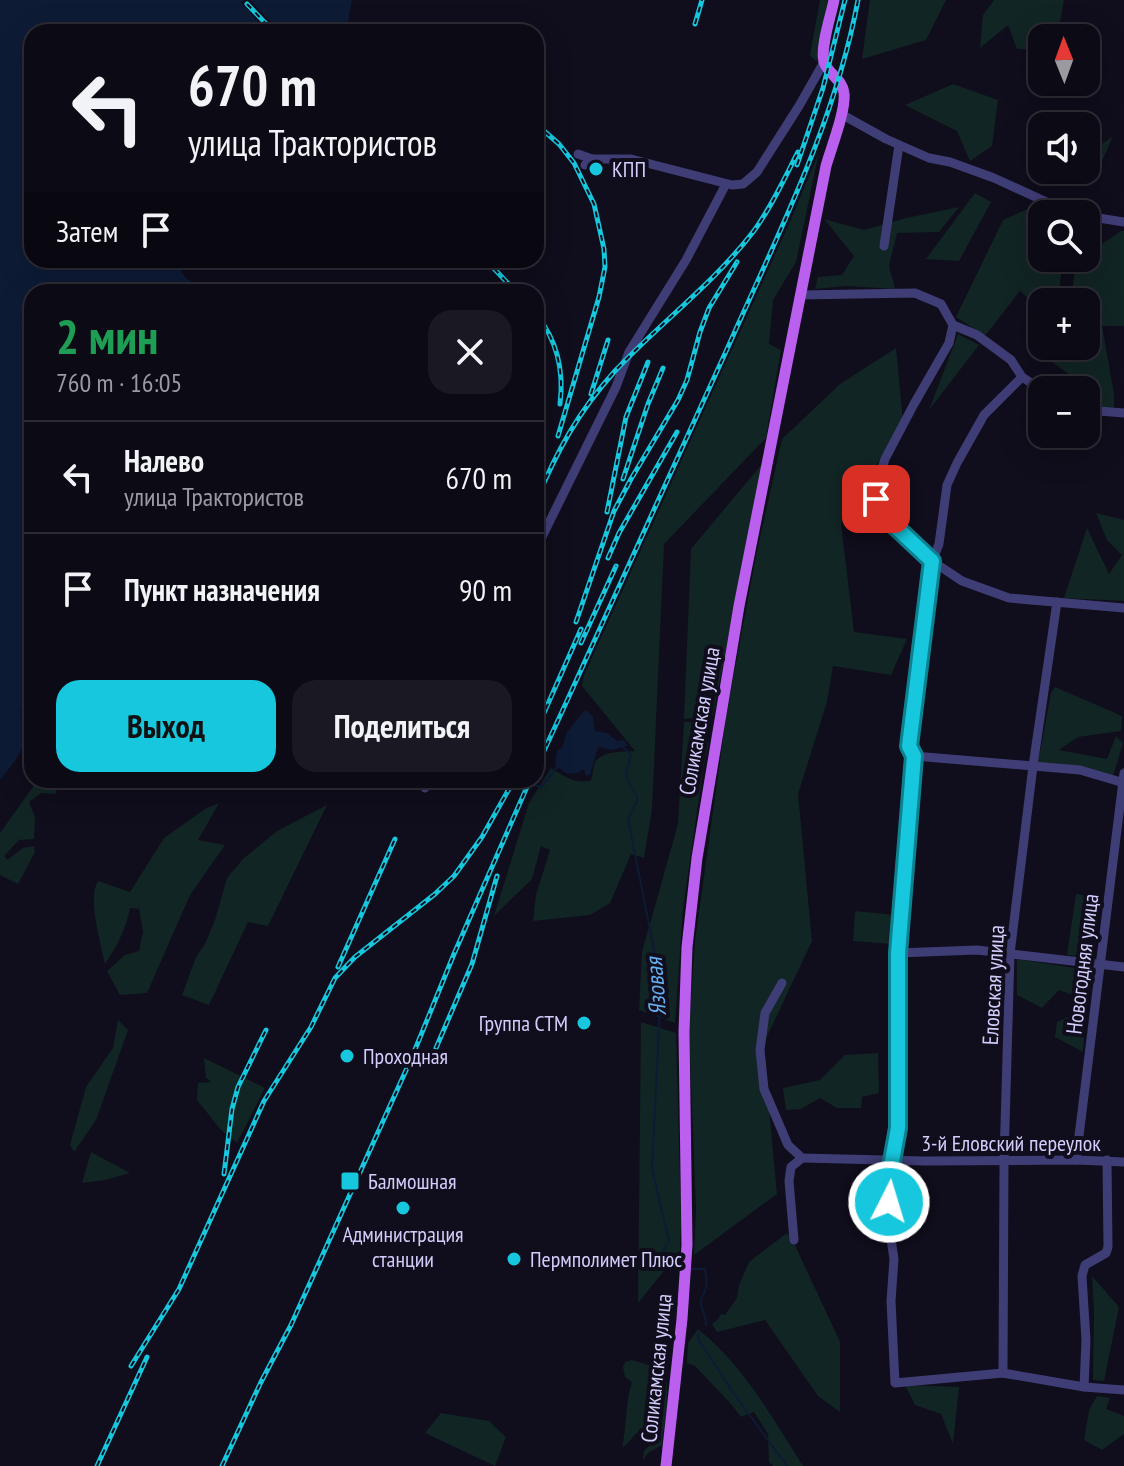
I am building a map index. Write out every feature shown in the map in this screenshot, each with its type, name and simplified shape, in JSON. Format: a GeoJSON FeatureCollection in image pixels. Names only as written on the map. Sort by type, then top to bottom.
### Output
{"type":"FeatureCollection","features":[{"type":"Feature","properties":{"kind":"main road"},"geometry":{"type":"LineString","coordinates":[[824,62],[834,0]]}},
{"type":"Feature","properties":{"kind":"main road","name":"Соликамская улица"},"geometry":{"type":"LineString","coordinates":[[666,1466],[685,1291],[684,1032],[687,947],[695,873],[739,606],[826,166],[841,114],[842,87],[824,62]]}},
{"type":"Feature","properties":{"kind":"street"},"geometry":{"type":"LineString","coordinates":[[578,154],[588,162],[631,159],[738,186],[757,172],[824,62]]}},
{"type":"Feature","properties":{"kind":"street"},"geometry":{"type":"LineString","coordinates":[[841,114],[929,158],[994,178],[1042,200]]}},
{"type":"Feature","properties":{"kind":"street"},"geometry":{"type":"LineString","coordinates":[[884,246],[899,145]]}},
{"type":"Feature","properties":{"kind":"street"},"geometry":{"type":"LineString","coordinates":[[544,533],[616,387],[629,352],[686,260],[726,184]]}},
{"type":"Feature","properties":{"kind":"street"},"geometry":{"type":"LineString","coordinates":[[1100,218],[1124,222]]}},
{"type":"Feature","properties":{"kind":"street"},"geometry":{"type":"LineString","coordinates":[[800,295],[915,293],[941,304],[953,325],[977,335],[1011,360],[1028,381]]}},
{"type":"Feature","properties":{"kind":"street"},"geometry":{"type":"LineString","coordinates":[[953,325],[949,343],[885,459],[877,483],[876,499],[881,513],[932,561],[962,581],[1009,598],[1124,608]]}},
{"type":"Feature","properties":{"kind":"street"},"geometry":{"type":"LineString","coordinates":[[1022,377],[984,415],[957,463],[947,485],[939,544],[932,561],[909,746],[914,756],[898,953],[898,1128],[888,1183],[894,1259],[891,1301],[895,1383],[1003,1373],[1084,1387],[1124,1390]]}},
{"type":"Feature","properties":{"kind":"street"},"geometry":{"type":"LineString","coordinates":[[1100,411],[1124,413]]}},
{"type":"Feature","properties":{"kind":"street","name":"Еловская улица"},"geometry":{"type":"LineString","coordinates":[[1003,1373],[1004,1160],[1010,954],[1057,602]]}},
{"type":"Feature","properties":{"kind":"street"},"geometry":{"type":"LineString","coordinates":[[914,756],[1080,770],[1124,779]]}},
{"type":"Feature","properties":{"kind":"street","name":"Новогодняя улица"},"geometry":{"type":"LineString","coordinates":[[1076,1160],[1124,779]]}},
{"type":"Feature","properties":{"kind":"street"},"geometry":{"type":"LineString","coordinates":[[898,953],[977,950],[1124,967]]}},
{"type":"Feature","properties":{"kind":"street"},"geometry":{"type":"LineString","coordinates":[[782,983],[765,1013],[760,1050],[764,1089],[788,1145],[802,1158],[791,1167],[789,1181],[794,1240]]}},
{"type":"Feature","properties":{"kind":"street","name":"3-й Еловский переулок"},"geometry":{"type":"LineString","coordinates":[[802,1158],[1124,1162]]}},
{"type":"Feature","properties":{"kind":"street"},"geometry":{"type":"LineString","coordinates":[[1084,1387],[1086,1340],[1082,1276],[1085,1265],[1106,1253],[1108,1247],[1107,1160]]}},
{"type":"Feature","properties":{"kind":"green space"},"geometry":{"type":"Polygon","coordinates":[[[820,0],[828,0],[817,62],[810,55],[820,0]]]}},
{"type":"Feature","properties":{"kind":"green space"},"geometry":{"type":"Polygon","coordinates":[[[870,0],[946,0],[926,40],[862,59],[870,0]]]}},
{"type":"Feature","properties":{"kind":"green space"},"geometry":{"type":"Polygon","coordinates":[[[994,0],[1064,0],[1060,24],[1028,24],[1028,49],[1017,49],[1008,25],[980,48],[983,15],[994,0]]]}},
{"type":"Feature","properties":{"kind":"green space"},"geometry":{"type":"Polygon","coordinates":[[[953,84],[998,100],[992,146],[970,161],[957,131],[905,105],[953,84]]]}},
{"type":"Feature","properties":{"kind":"green space"},"geometry":{"type":"Polygon","coordinates":[[[1113,136],[1100,166],[1100,146],[1113,136]]]}},
{"type":"Feature","properties":{"kind":"green space"},"geometry":{"type":"Polygon","coordinates":[[[819,152],[796,262],[773,300],[769,344],[781,350],[766,438],[664,544],[652,809],[644,858],[631,854],[610,903],[590,915],[533,921],[536,895],[550,850],[541,846],[532,879],[494,916],[529,803],[538,788],[544,788],[544,779],[551,768],[570,779],[591,780],[595,763],[600,757],[614,752],[635,751],[582,686],[584,675],[819,152]]]}},
{"type":"Feature","properties":{"kind":"green space"},"geometry":{"type":"Polygon","coordinates":[[[975,193],[991,202],[959,261],[926,259],[975,193]]]}},
{"type":"Feature","properties":{"kind":"green space"},"geometry":{"type":"Polygon","coordinates":[[[959,207],[939,232],[897,233],[889,266],[895,289],[846,286],[815,289],[818,277],[842,275],[854,256],[824,219],[864,230],[959,207]]]}},
{"type":"Feature","properties":{"kind":"green space"},"geometry":{"type":"Polygon","coordinates":[[[1028,209],[1028,272],[1061,272],[1059,288],[1028,288],[1028,298],[1020,291],[985,336],[956,317],[1003,220],[1028,209]]]}},
{"type":"Feature","properties":{"kind":"green space"},"geometry":{"type":"Polygon","coordinates":[[[1124,231],[1124,326],[1102,326],[1114,410],[1100,406],[1100,376],[1071,376],[1049,360],[1100,360],[1100,288],[1073,288],[1075,272],[1100,272],[1100,245],[1124,231]]]}},
{"type":"Feature","properties":{"kind":"green space"},"geometry":{"type":"Polygon","coordinates":[[[958,334],[979,345],[929,410],[958,334]]]}},
{"type":"Feature","properties":{"kind":"green space"},"geometry":{"type":"Polygon","coordinates":[[[896,348],[903,421],[841,524],[854,632],[907,639],[891,675],[833,666],[827,702],[798,794],[812,941],[763,1045],[777,1194],[694,1255],[696,1210],[689,1028],[695,941],[727,711],[782,439],[840,384],[896,348]]]}},
{"type":"Feature","properties":{"kind":"green space"},"geometry":{"type":"Polygon","coordinates":[[[762,464],[713,716],[684,719],[691,549],[762,464]]]}},
{"type":"Feature","properties":{"kind":"green space"},"geometry":{"type":"Polygon","coordinates":[[[1096,513],[1124,520],[1124,601],[1064,598],[1087,528],[1109,574],[1122,555],[1107,540],[1096,513]]]}},
{"type":"Feature","properties":{"kind":"green space"},"geometry":{"type":"Polygon","coordinates":[[[1055,687],[1122,716],[1121,731],[1078,737],[1059,750],[1107,759],[1116,736],[1123,743],[1113,776],[1038,763],[1051,693],[1055,687]]]}},
{"type":"Feature","properties":{"kind":"green space"},"geometry":{"type":"Polygon","coordinates":[[[684,722],[698,722],[709,743],[683,909],[675,1023],[639,1010],[642,952],[678,824],[684,722]]]}},
{"type":"Feature","properties":{"kind":"green space"},"geometry":{"type":"Polygon","coordinates":[[[32,788],[57,788],[56,794],[41,793],[29,802],[35,817],[34,839],[19,840],[4,856],[7,860],[23,848],[34,846],[35,852],[18,884],[0,875],[0,833],[32,788]]]}},
{"type":"Feature","properties":{"kind":"green space"},"geometry":{"type":"Polygon","coordinates":[[[219,803],[198,840],[225,845],[190,895],[147,993],[120,995],[107,971],[125,955],[139,951],[143,932],[139,909],[130,908],[120,937],[105,964],[94,909],[98,881],[130,892],[164,838],[205,809],[219,803]]]}},
{"type":"Feature","properties":{"kind":"green space"},"geometry":{"type":"Polygon","coordinates":[[[327,805],[268,926],[248,922],[209,1005],[182,995],[196,957],[215,920],[227,878],[243,859],[277,831],[327,805]]]}},
{"type":"Feature","properties":{"kind":"green space"},"geometry":{"type":"Polygon","coordinates":[[[1076,894],[1097,898],[1090,957],[1067,955],[1076,894]]]}},
{"type":"Feature","properties":{"kind":"green space"},"geometry":{"type":"Polygon","coordinates":[[[855,911],[895,915],[892,944],[853,941],[855,911]]]}},
{"type":"Feature","properties":{"kind":"green space"},"geometry":{"type":"Polygon","coordinates":[[[1017,959],[1093,971],[1089,1001],[1059,990],[1042,1008],[1017,995],[1017,959]]]}},
{"type":"Feature","properties":{"kind":"green space"},"geometry":{"type":"Polygon","coordinates":[[[1086,1008],[1083,1052],[1055,1037],[1057,1022],[1086,1008]]]}},
{"type":"Feature","properties":{"kind":"green space"},"geometry":{"type":"Polygon","coordinates":[[[118,1020],[128,1030],[96,1120],[74,1152],[70,1145],[86,1087],[113,1048],[118,1020]]]}},
{"type":"Feature","properties":{"kind":"green space"},"geometry":{"type":"Polygon","coordinates":[[[641,1022],[676,1033],[681,1221],[680,1251],[638,1303],[641,1022]]]}},
{"type":"Feature","properties":{"kind":"green space"},"geometry":{"type":"Polygon","coordinates":[[[878,1053],[879,1093],[862,1097],[861,1108],[837,1108],[820,1098],[801,1109],[786,1110],[783,1088],[820,1080],[845,1055],[878,1053]]]}},
{"type":"Feature","properties":{"kind":"green space"},"geometry":{"type":"Polygon","coordinates":[[[204,1058],[265,1088],[237,1143],[220,1129],[197,1100],[198,1083],[211,1082],[206,1078],[204,1058]]]}},
{"type":"Feature","properties":{"kind":"green space"},"geometry":{"type":"Polygon","coordinates":[[[91,1152],[130,1173],[82,1183],[91,1152]]]}},
{"type":"Feature","properties":{"kind":"green space"},"geometry":{"type":"Polygon","coordinates":[[[787,1233],[840,1342],[840,1412],[818,1396],[765,1320],[717,1332],[712,1324],[721,1314],[725,1315],[737,1298],[749,1262],[787,1233]]]}},
{"type":"Feature","properties":{"kind":"green space"},"geometry":{"type":"Polygon","coordinates":[[[1092,1276],[1119,1307],[1104,1381],[1093,1380],[1092,1276]]]}},
{"type":"Feature","properties":{"kind":"green space"},"geometry":{"type":"Polygon","coordinates":[[[698,1329],[743,1376],[803,1466],[773,1466],[769,1462],[768,1434],[754,1412],[741,1417],[695,1366],[687,1363],[688,1343],[698,1329]]]}},
{"type":"Feature","properties":{"kind":"green space"},"geometry":{"type":"Polygon","coordinates":[[[632,1360],[662,1373],[667,1387],[662,1445],[648,1453],[643,1461],[644,1451],[654,1441],[645,1432],[637,1433],[622,1447],[632,1382],[625,1377],[623,1367],[625,1362],[632,1360]]]}},
{"type":"Feature","properties":{"kind":"green space"},"geometry":{"type":"Polygon","coordinates":[[[905,1385],[959,1387],[953,1444],[941,1414],[915,1405],[905,1385]]]}},
{"type":"Feature","properties":{"kind":"green space"},"geometry":{"type":"Polygon","coordinates":[[[1097,1396],[1110,1398],[1106,1409],[1124,1416],[1124,1434],[1102,1450],[1084,1440],[1089,1410],[1097,1396]]]}},
{"type":"Feature","properties":{"kind":"green space"},"geometry":{"type":"Polygon","coordinates":[[[441,1413],[489,1421],[506,1437],[495,1466],[425,1433],[441,1413]]]}},
{"type":"Feature","properties":{"kind":"water"},"geometry":{"type":"Polygon","coordinates":[[[0,0],[352,0],[348,24],[24,24],[24,268],[180,268],[195,284],[24,284],[24,708],[21,710],[24,745],[0,780],[0,0]]]}},
{"type":"Feature","properties":{"kind":"water"},"geometry":{"type":"Polygon","coordinates":[[[585,710],[593,716],[595,731],[607,733],[617,741],[624,740],[627,746],[612,750],[598,747],[590,775],[586,776],[583,769],[567,774],[555,765],[557,751],[562,748],[567,732],[585,710]]]}},
{"type":"Feature","properties":{"kind":"pier"},"geometry":{"type":"Polygon","coordinates":[[[250,0],[272,24],[261,24],[241,3],[250,0]]]}},
{"type":"Feature","properties":{"kind":"waterway","name":"Язовая"},"geometry":{"type":"LineString","coordinates":[[622,746],[631,755],[626,773],[637,801],[628,819],[661,985],[652,1169],[669,1241],[662,1253],[672,1266],[679,1269]]}},
{"type":"Feature","properties":{"kind":"waterway","name":"Язовая"},"geometry":{"type":"LineString","coordinates":[[544,783],[558,766]]}},
{"type":"Feature","properties":{"kind":"waterway","name":"Язовая"},"geometry":{"type":"LineString","coordinates":[[690,1269],[705,1269],[706,1286],[701,1304],[706,1325]]}},
{"type":"Feature","properties":{"kind":"waterway","name":"Язовая"},"geometry":{"type":"LineString","coordinates":[[700,1332],[700,1342],[787,1466]]}},
{"type":"Feature","properties":{"kind":"railway"},"geometry":{"type":"LineString","coordinates":[[695,24],[702,0]]}},
{"type":"Feature","properties":{"kind":"railway"},"geometry":{"type":"LineString","coordinates":[[797,165],[823,88],[845,0]]}},
{"type":"Feature","properties":{"kind":"railway"},"geometry":{"type":"LineString","coordinates":[[544,750],[803,177],[835,90],[858,0]]}},
{"type":"Feature","properties":{"kind":"railway"},"geometry":{"type":"LineString","coordinates":[[247,4],[266,24]]}},
{"type":"Feature","properties":{"kind":"railway"},"geometry":{"type":"LineString","coordinates":[[544,131],[574,163],[594,204],[605,267],[558,436]]}},
{"type":"Feature","properties":{"kind":"railway"},"geometry":{"type":"LineString","coordinates":[[544,483],[579,417],[615,371],[703,286],[753,232],[798,152]]}},
{"type":"Feature","properties":{"kind":"railway"},"geometry":{"type":"LineString","coordinates":[[576,622],[614,511],[678,400],[709,308],[737,262]]}},
{"type":"Feature","properties":{"kind":"railway"},"geometry":{"type":"LineString","coordinates":[[494,268],[508,284]]}},
{"type":"Feature","properties":{"kind":"railway"},"geometry":{"type":"LineString","coordinates":[[544,326],[557,357],[561,380],[560,404]]}},
{"type":"Feature","properties":{"kind":"railway"},"geometry":{"type":"LineString","coordinates":[[591,394],[608,340]]}},
{"type":"Feature","properties":{"kind":"railway"},"geometry":{"type":"LineString","coordinates":[[607,512],[626,417],[648,362]]}},
{"type":"Feature","properties":{"kind":"railway"},"geometry":{"type":"LineString","coordinates":[[623,479],[663,368]]}},
{"type":"Feature","properties":{"kind":"railway"},"geometry":{"type":"LineString","coordinates":[[608,558],[677,432]]}},
{"type":"Feature","properties":{"kind":"railway"},"geometry":{"type":"LineString","coordinates":[[581,643],[616,566]]}},
{"type":"Feature","properties":{"kind":"railway"},"geometry":{"type":"LineString","coordinates":[[544,713],[581,629]]}},
{"type":"Feature","properties":{"kind":"railway"},"geometry":{"type":"LineString","coordinates":[[131,1366],[179,1289],[264,1101],[311,1027],[335,978],[355,957],[454,876],[482,837],[510,788]]}},
{"type":"Feature","properties":{"kind":"railway"},"geometry":{"type":"LineString","coordinates":[[222,1466],[291,1325],[412,1057],[527,788]]}},
{"type":"Feature","properties":{"kind":"railway"},"geometry":{"type":"LineString","coordinates":[[338,967],[395,839]]}},
{"type":"Feature","properties":{"kind":"railway"},"geometry":{"type":"LineString","coordinates":[[436,1048],[472,964],[497,876]]}},
{"type":"Feature","properties":{"kind":"railway"},"geometry":{"type":"LineString","coordinates":[[224,1174],[232,1109],[238,1087],[266,1030]]}},
{"type":"Feature","properties":{"kind":"railway"},"geometry":{"type":"LineString","coordinates":[[97,1466],[147,1357]]}},
{"type":"Feature","properties":{"kind":"place","name":"КПП"},"geometry":{"type":"Point","coordinates":[596,169]}},
{"type":"Feature","properties":{"kind":"place","name":"Группа СТМ"},"geometry":{"type":"Point","coordinates":[584,1023]}},
{"type":"Feature","properties":{"kind":"place","name":"Проходная"},"geometry":{"type":"Point","coordinates":[347,1056]}},
{"type":"Feature","properties":{"kind":"place","name":"Балмошная"},"geometry":{"type":"Point","coordinates":[350,1181]}},
{"type":"Feature","properties":{"kind":"place","name":"Администрация станции"},"geometry":{"type":"Point","coordinates":[403,1208]}},
{"type":"Feature","properties":{"kind":"place","name":"Пермполимет Плюс"},"geometry":{"type":"Point","coordinates":[514,1259]}},
{"type":"Feature","properties":{"kind":"route"},"geometry":{"type":"LineString","coordinates":[[876,499],[881,513],[932,561],[909,746],[914,756],[898,953],[898,1128],[888,1183],[889,1202]]}}]}
